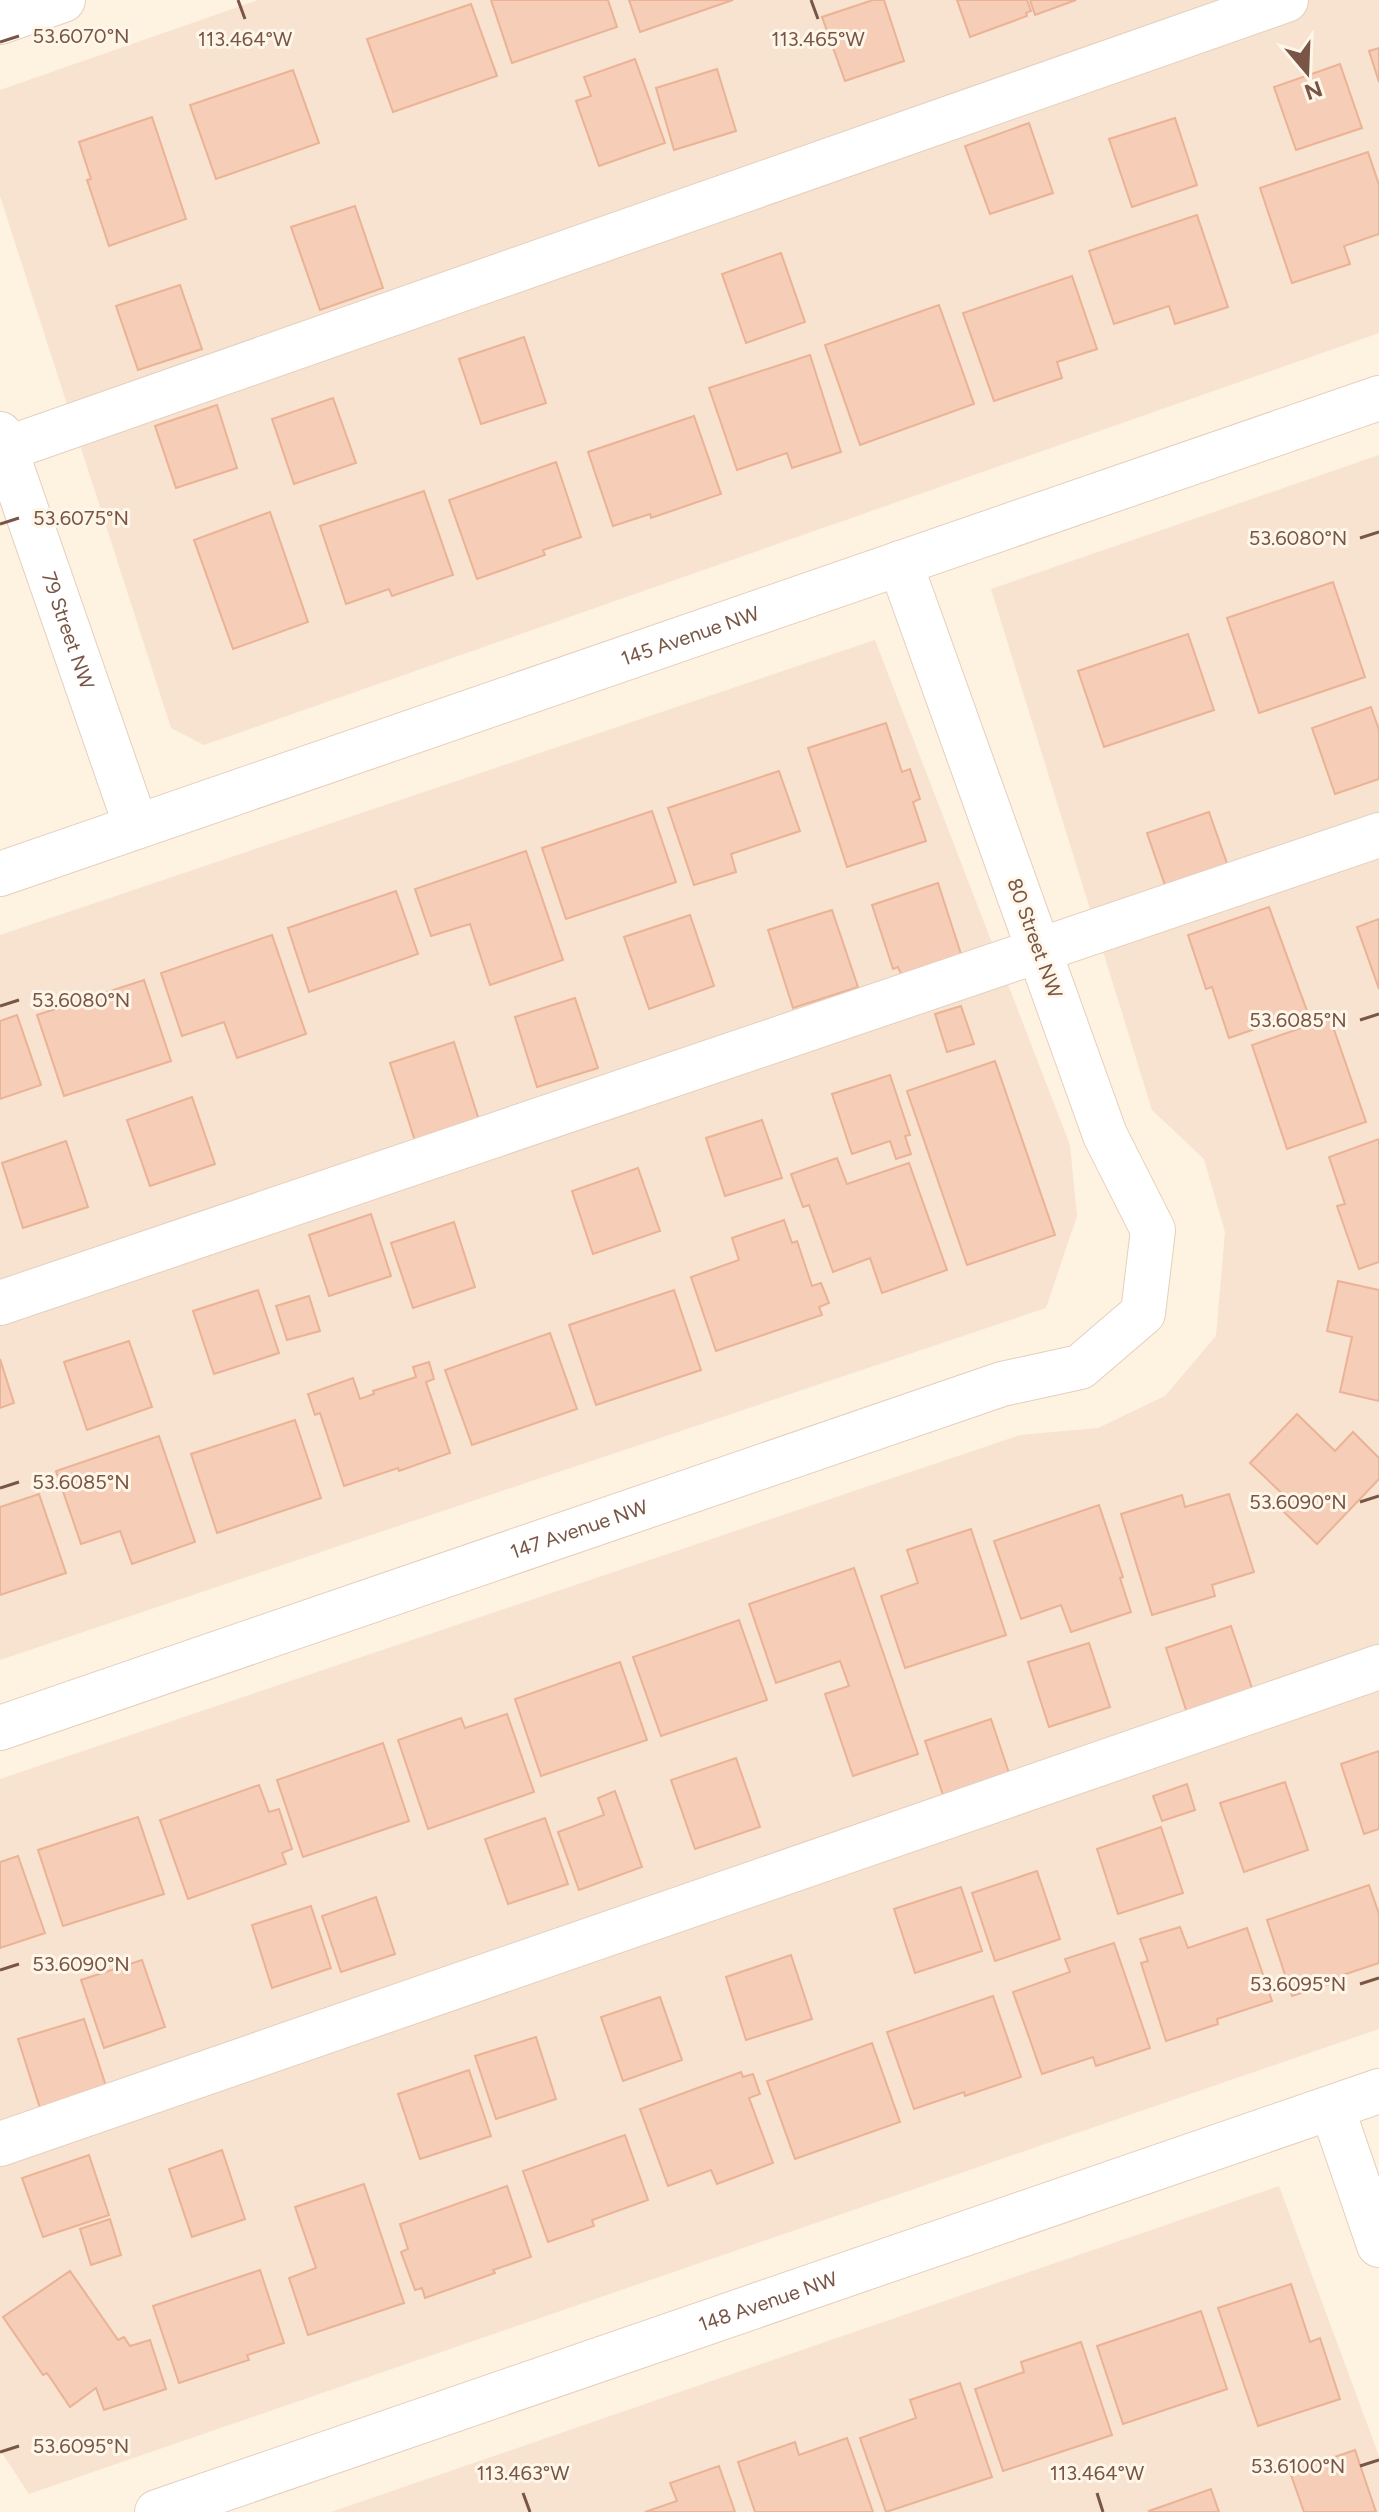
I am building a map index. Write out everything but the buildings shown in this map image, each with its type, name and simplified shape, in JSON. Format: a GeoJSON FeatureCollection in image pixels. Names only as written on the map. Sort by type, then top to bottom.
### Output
{"type":"FeatureCollection","features":[{"type":"Feature","properties":{"kind":"street"},"geometry":{"type":"LineString","coordinates":[[0,22],[63,0]]}},
{"type":"Feature","properties":{"kind":"street"},"geometry":{"type":"LineString","coordinates":[[2,445],[1286,0]]}},
{"type":"Feature","properties":{"kind":"street","name":"145 Avenue NW"},"geometry":{"type":"LineString","coordinates":[[0,874],[1379,398]]}},
{"type":"Feature","properties":{"kind":"street","name":"79 Street NW"},"geometry":{"type":"LineString","coordinates":[[2,445],[136,826]]}},
{"type":"Feature","properties":{"kind":"street","name":"80 Street NW"},"geometry":{"type":"LineString","coordinates":[[900,563],[1105,1135],[1153,1230],[1143,1313]]}},
{"type":"Feature","properties":{"kind":"street"},"geometry":{"type":"LineString","coordinates":[[0,1303],[1379,835]]}},
{"type":"Feature","properties":{"kind":"street","name":"147 Avenue NW"},"geometry":{"type":"LineString","coordinates":[[0,1728],[1002,1384],[1080,1367],[1143,1313]]}},
{"type":"Feature","properties":{"kind":"street"},"geometry":{"type":"LineString","coordinates":[[0,2144],[1379,1667]]}},
{"type":"Feature","properties":{"kind":"street","name":"148 Avenue NW"},"geometry":{"type":"LineString","coordinates":[[157,2512],[1379,2091]]}},
{"type":"Feature","properties":{"kind":"street"},"geometry":{"type":"LineString","coordinates":[[1332,2108],[1379,2245]]}},
{"type":"Feature","properties":{"kind":"shaded area"},"geometry":{"type":"Polygon","coordinates":[[[258,0],[1379,0],[1379,333],[204,745],[171,728],[0,196],[0,90],[258,0]]]}},
{"type":"Feature","properties":{"kind":"shaded area"},"geometry":{"type":"Polygon","coordinates":[[[1379,455],[1379,2029],[29,2494],[0,2450],[0,1779],[1020,1435],[1098,1428],[1165,1396],[1216,1336],[1225,1232],[1204,1159],[1152,1110],[991,589],[1379,455]]]}},
{"type":"Feature","properties":{"kind":"shaded area"},"geometry":{"type":"Polygon","coordinates":[[[875,640],[1070,1145],[1077,1216],[1046,1308],[0,1660],[0,935],[875,640]]]}},
{"type":"Feature","properties":{"kind":"shaded area"},"geometry":{"type":"Polygon","coordinates":[[[1279,2186],[1379,2456],[1379,2512],[331,2512],[1279,2186]]]}}]}
